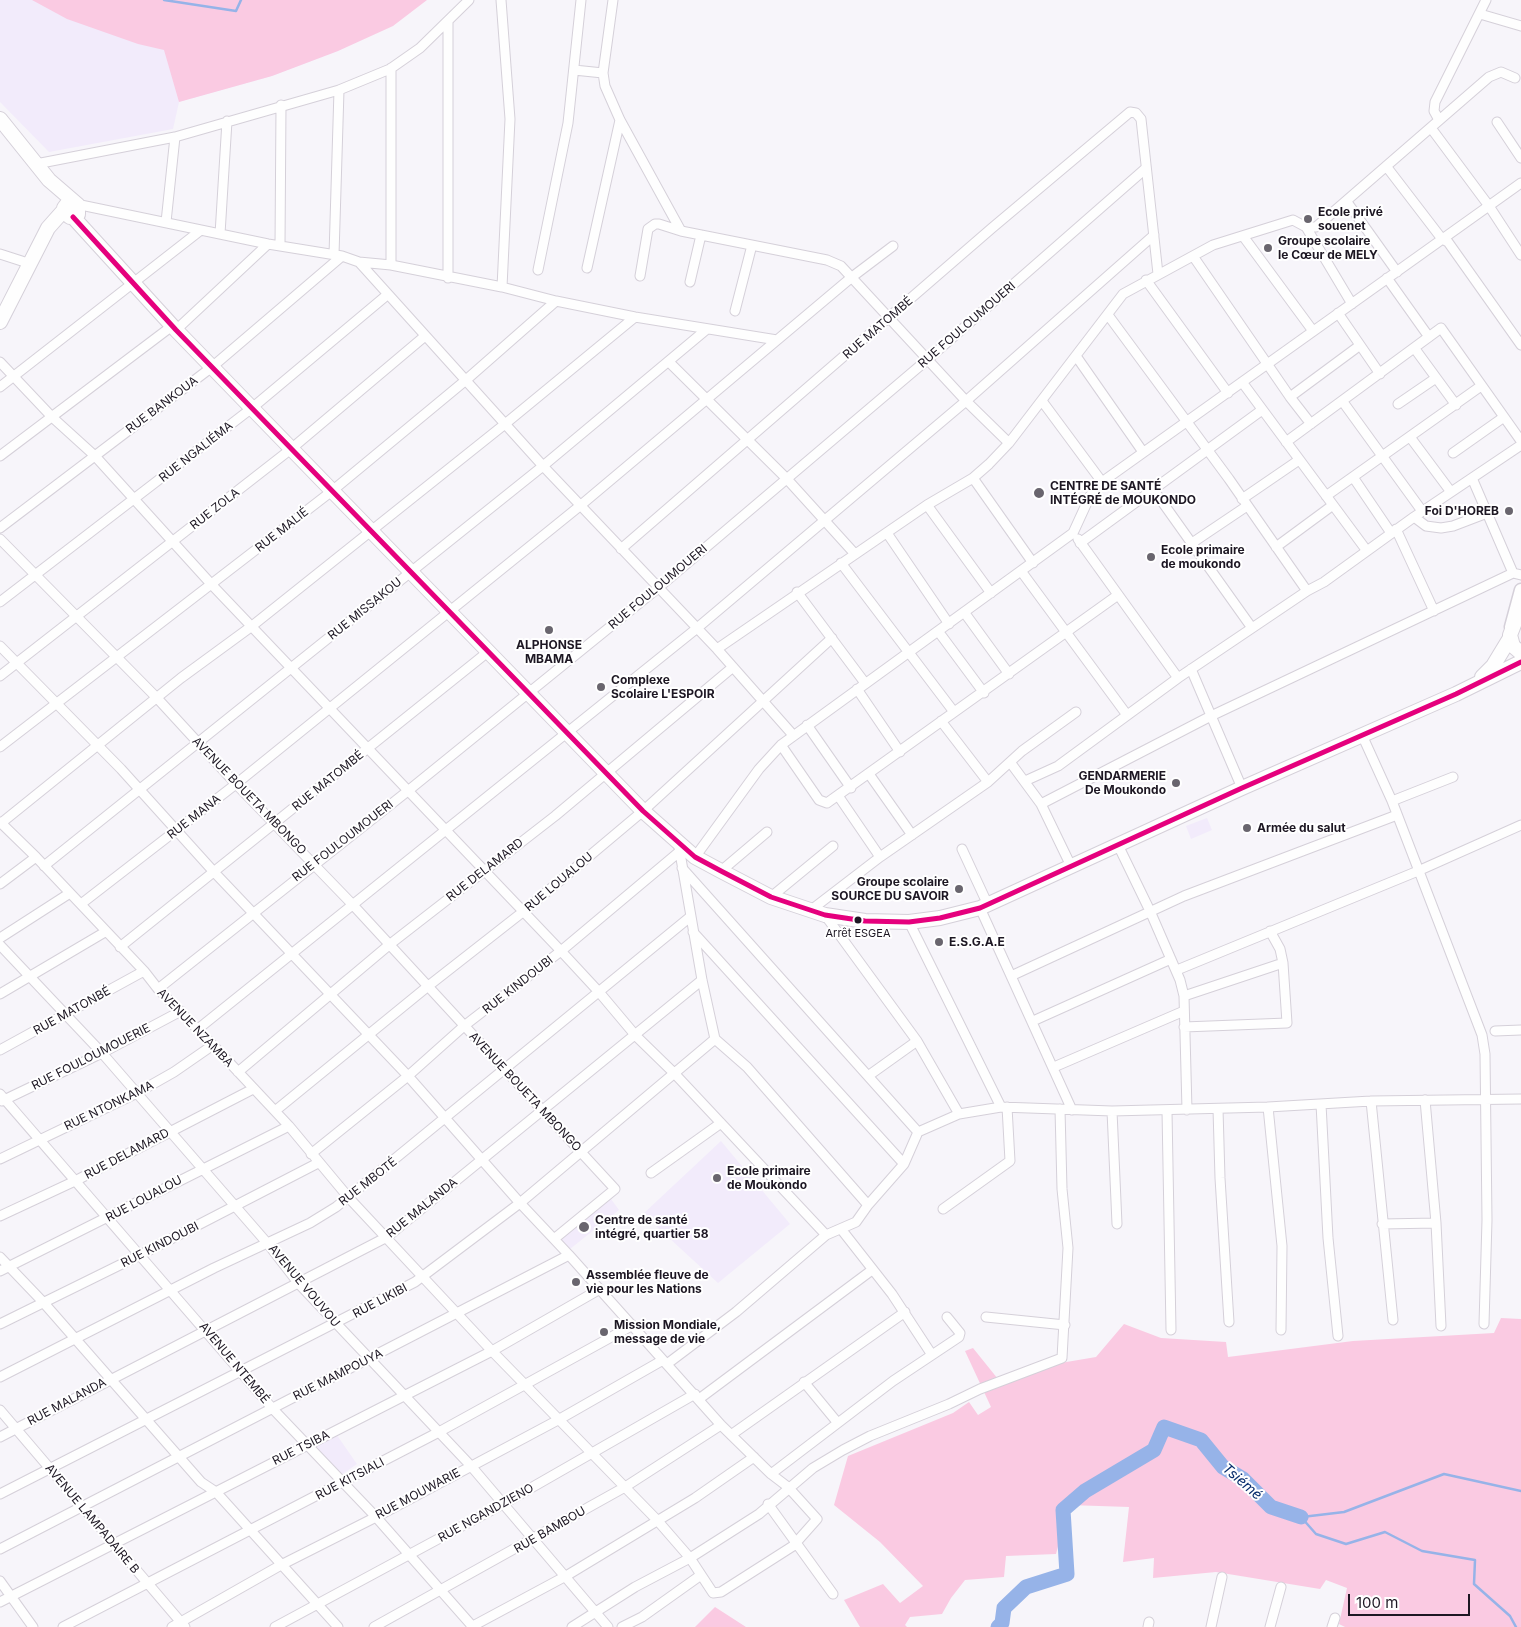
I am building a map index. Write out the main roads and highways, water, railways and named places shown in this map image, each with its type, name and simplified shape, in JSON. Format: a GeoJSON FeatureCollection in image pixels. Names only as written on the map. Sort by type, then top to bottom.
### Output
{"type":"FeatureCollection","features":[{"type":"Feature","properties":{"kind":"main road"},"geometry":{"type":"LineString","coordinates":[[0,119],[133,284],[678,847],[771,896],[825,916],[865,921],[908,922],[940,918],[984,907],[1521,662]]}},
{"type":"Feature","properties":{"kind":"main road"},"geometry":{"type":"LineString","coordinates":[[0,322],[48,228],[74,209]]}},
{"type":"Feature","properties":{"kind":"main road"},"geometry":{"type":"LineString","coordinates":[[1521,590],[1514,627],[1513,646],[1521,653]]}},
{"type":"Feature","properties":{"kind":"main road"},"geometry":{"type":"LineString","coordinates":[[1472,686],[1493,666],[1514,627]]}},
{"type":"Feature","properties":{"kind":"waterway"},"geometry":{"type":"LineString","coordinates":[[164,0],[236,11],[241,0]]}},
{"type":"Feature","properties":{"kind":"waterway","name":"Tsiémé"},"geometry":{"type":"LineString","coordinates":[[998,1627],[1002,1623],[1004,1608],[1026,1587],[1067,1574],[1063,1510],[1085,1491],[1154,1450],[1164,1427],[1201,1440],[1223,1467],[1243,1479],[1271,1507],[1301,1517]]}},
{"type":"Feature","properties":{"kind":"waterway","name":"Tsiémé"},"geometry":{"type":"LineString","coordinates":[[1302,1517],[1344,1512],[1444,1474],[1521,1491]]}},
{"type":"Feature","properties":{"kind":"waterway"},"geometry":{"type":"LineString","coordinates":[[1301,1517],[1316,1534],[1346,1544],[1385,1532],[1422,1551],[1475,1560],[1474,1584],[1510,1616],[1516,1627]]}},
{"type":"Feature","properties":{"kind":"place","name":"Ecole privé souenet"},"geometry":{"type":"Point","coordinates":[1308,219]}},
{"type":"Feature","properties":{"kind":"place","name":"Groupe scolaire le Cœur de MELY"},"geometry":{"type":"Point","coordinates":[1268,248]}},
{"type":"Feature","properties":{"kind":"place","name":"CENTRE DE SANTÉ INTÉGRÉ de MOUKONDO"},"geometry":{"type":"Point","coordinates":[1039,493]}},
{"type":"Feature","properties":{"kind":"place","name":"Foi D'HOREB"},"geometry":{"type":"Point","coordinates":[1509,511]}},
{"type":"Feature","properties":{"kind":"place","name":"Ecole primaire de moukondo"},"geometry":{"type":"Point","coordinates":[1151,557]}},
{"type":"Feature","properties":{"kind":"place","name":"ALPHONSE MBAMA"},"geometry":{"type":"Point","coordinates":[549,630]}},
{"type":"Feature","properties":{"kind":"place","name":"Complexe Scolaire L'ESPOIR"},"geometry":{"type":"Point","coordinates":[601,687]}},
{"type":"Feature","properties":{"kind":"place","name":"GENDARMERIE De Moukondo"},"geometry":{"type":"Point","coordinates":[1176,783]}},
{"type":"Feature","properties":{"kind":"place","name":"Armée du salut"},"geometry":{"type":"Point","coordinates":[1247,828]}},
{"type":"Feature","properties":{"kind":"place","name":"Groupe scolaire SOURCE DU SAVOIR"},"geometry":{"type":"Point","coordinates":[959,889]}},
{"type":"Feature","properties":{"kind":"place","name":"Arrêt ESGEA"},"geometry":{"type":"Point","coordinates":[858,920]}},
{"type":"Feature","properties":{"kind":"place","name":"E.S.G.A.E"},"geometry":{"type":"Point","coordinates":[939,942]}},
{"type":"Feature","properties":{"kind":"place","name":"Ecole primaire de Moukondo"},"geometry":{"type":"Point","coordinates":[717,1178]}},
{"type":"Feature","properties":{"kind":"place","name":"Centre de santé intégré, quartier 58"},"geometry":{"type":"Point","coordinates":[584,1227]}},
{"type":"Feature","properties":{"kind":"place","name":"Assemblée fleuve de vie pour les Nations"},"geometry":{"type":"Point","coordinates":[576,1282]}},
{"type":"Feature","properties":{"kind":"place","name":"Mission Mondiale, message de vie"},"geometry":{"type":"Point","coordinates":[604,1332]}}]}
